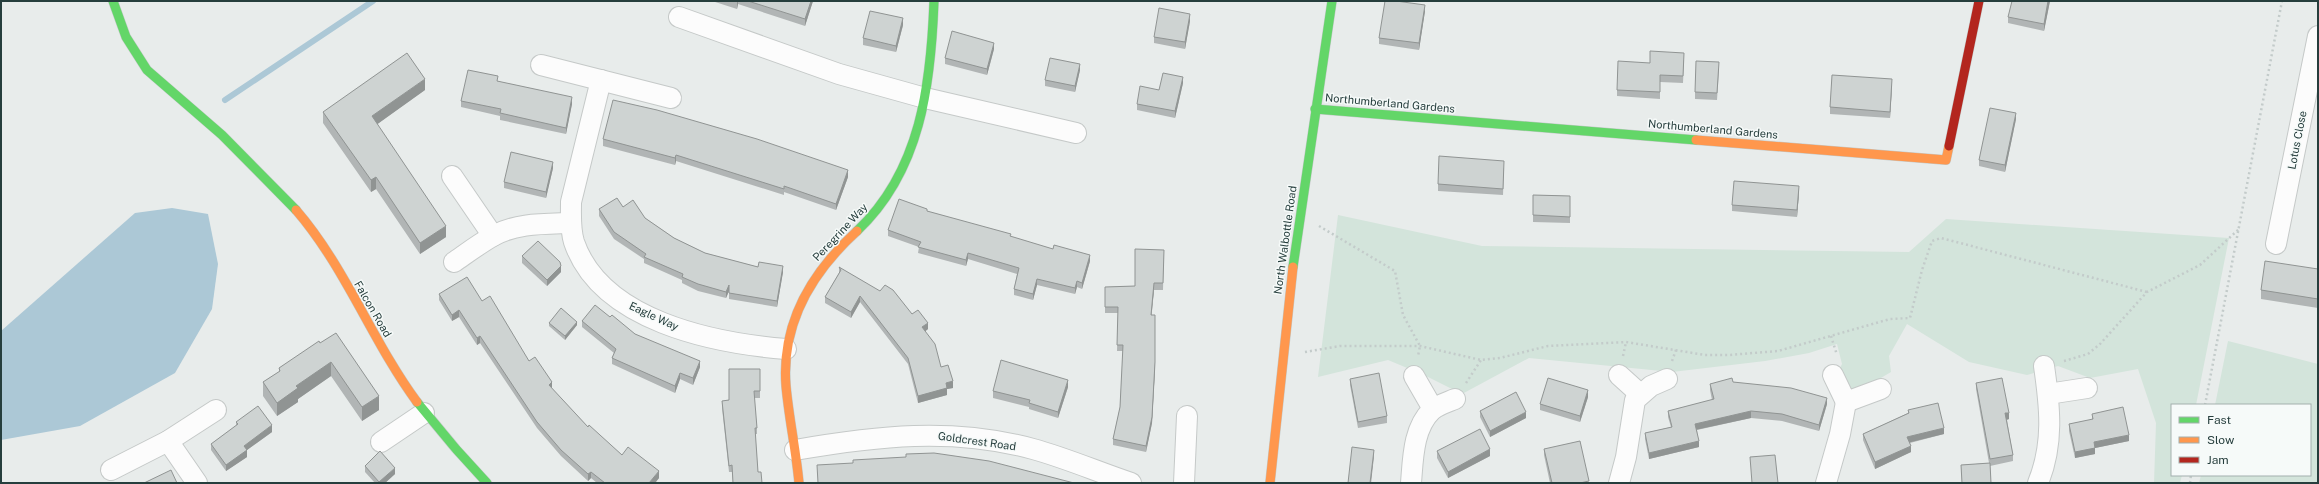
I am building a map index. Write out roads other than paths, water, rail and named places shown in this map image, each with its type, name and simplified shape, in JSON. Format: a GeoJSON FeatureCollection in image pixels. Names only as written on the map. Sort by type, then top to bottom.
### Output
{"type":"FeatureCollection","features":[{"type":"Feature","properties":{"kind":"street","name":"Falcon Road"},"geometry":{"type":"LineString","coordinates":[[113,1],[118,20],[132,50],[148,70],[193,107],[236,149],[288,202],[327,251],[376,340],[424,413],[487,483]]}},
{"type":"Feature","properties":{"kind":"street","name":"Peregrine Way"},"geometry":{"type":"LineString","coordinates":[[799,483],[786,397],[786,349],[791,327],[810,284],[840,247],[874,214],[901,176],[918,132],[926,98],[933,50],[934,1]]}},
{"type":"Feature","properties":{"kind":"street","name":"North Walbottle Road"},"geometry":{"type":"LineString","coordinates":[[1270,483],[1299,214],[1332,1]]}},
{"type":"Feature","properties":{"kind":"street","name":"Northumberland Gardens"},"geometry":{"type":"LineString","coordinates":[[1316,109],[1946,160],[1979,1]]}},
{"type":"Feature","properties":{"kind":"street"},"geometry":{"type":"LineString","coordinates":[[679,17],[795,60],[926,98],[1076,133]]}},
{"type":"Feature","properties":{"kind":"street","name":"Lotus Close"},"geometry":{"type":"LineString","coordinates":[[2276,244],[2318,36]]}},
{"type":"Feature","properties":{"kind":"street"},"geometry":{"type":"LineString","coordinates":[[541,65],[670,98]]}},
{"type":"Feature","properties":{"kind":"street","name":"Eagle Way"},"geometry":{"type":"LineString","coordinates":[[601,80],[576,180],[571,223],[574,240],[580,256],[591,273],[604,286],[630,305],[665,323],[699,335],[730,343],[786,349]]}},
{"type":"Feature","properties":{"kind":"street"},"geometry":{"type":"LineString","coordinates":[[452,176],[493,236]]}},
{"type":"Feature","properties":{"kind":"street"},"geometry":{"type":"LineString","coordinates":[[454,262],[493,236],[523,226],[571,223]]}},
{"type":"Feature","properties":{"kind":"street"},"geometry":{"type":"LineString","coordinates":[[2038,483],[2047,454],[2050,432],[2048,394],[2044,366]]}},
{"type":"Feature","properties":{"kind":"street"},"geometry":{"type":"LineString","coordinates":[[1618,375],[1640,394]]}},
{"type":"Feature","properties":{"kind":"street"},"geometry":{"type":"LineString","coordinates":[[1826,483],[1840,434],[1846,402],[1833,375]]}},
{"type":"Feature","properties":{"kind":"street"},"geometry":{"type":"LineString","coordinates":[[1414,376],[1433,409]]}},
{"type":"Feature","properties":{"kind":"street"},"geometry":{"type":"LineString","coordinates":[[1618,483],[1626,457],[1635,400],[1640,394],[1651,386],[1667,379]]}},
{"type":"Feature","properties":{"kind":"street"},"geometry":{"type":"LineString","coordinates":[[2048,394],[2087,388]]}},
{"type":"Feature","properties":{"kind":"street"},"geometry":{"type":"LineString","coordinates":[[1846,402],[1881,389]]}},
{"type":"Feature","properties":{"kind":"street"},"geometry":{"type":"LineString","coordinates":[[1411,483],[1413,453],[1420,428],[1433,409],[1455,399]]}},
{"type":"Feature","properties":{"kind":"street"},"geometry":{"type":"LineString","coordinates":[[112,470],[168,441],[216,410]]}},
{"type":"Feature","properties":{"kind":"street"},"geometry":{"type":"LineString","coordinates":[[381,442],[424,413]]}},
{"type":"Feature","properties":{"kind":"street"},"geometry":{"type":"LineString","coordinates":[[1184,483],[1187,416]]}},
{"type":"Feature","properties":{"kind":"street","name":"Goldcrest Road"},"geometry":{"type":"LineString","coordinates":[[795,450],[891,436],[926,434],[964,436],[1033,449],[1131,483]]}},
{"type":"Feature","properties":{"kind":"street"},"geometry":{"type":"LineString","coordinates":[[168,441],[197,483]]}},
{"type":"Feature","properties":{"kind":"water"},"geometry":{"type":"Polygon","coordinates":[[[172,208],[208,214],[218,264],[212,309],[175,373],[80,426],[1,440],[1,331],[135,213],[172,208]]]}},
{"type":"Feature","properties":{"kind":"waterway"},"geometry":{"type":"LineString","coordinates":[[225,100],[373,1]]}}]}
